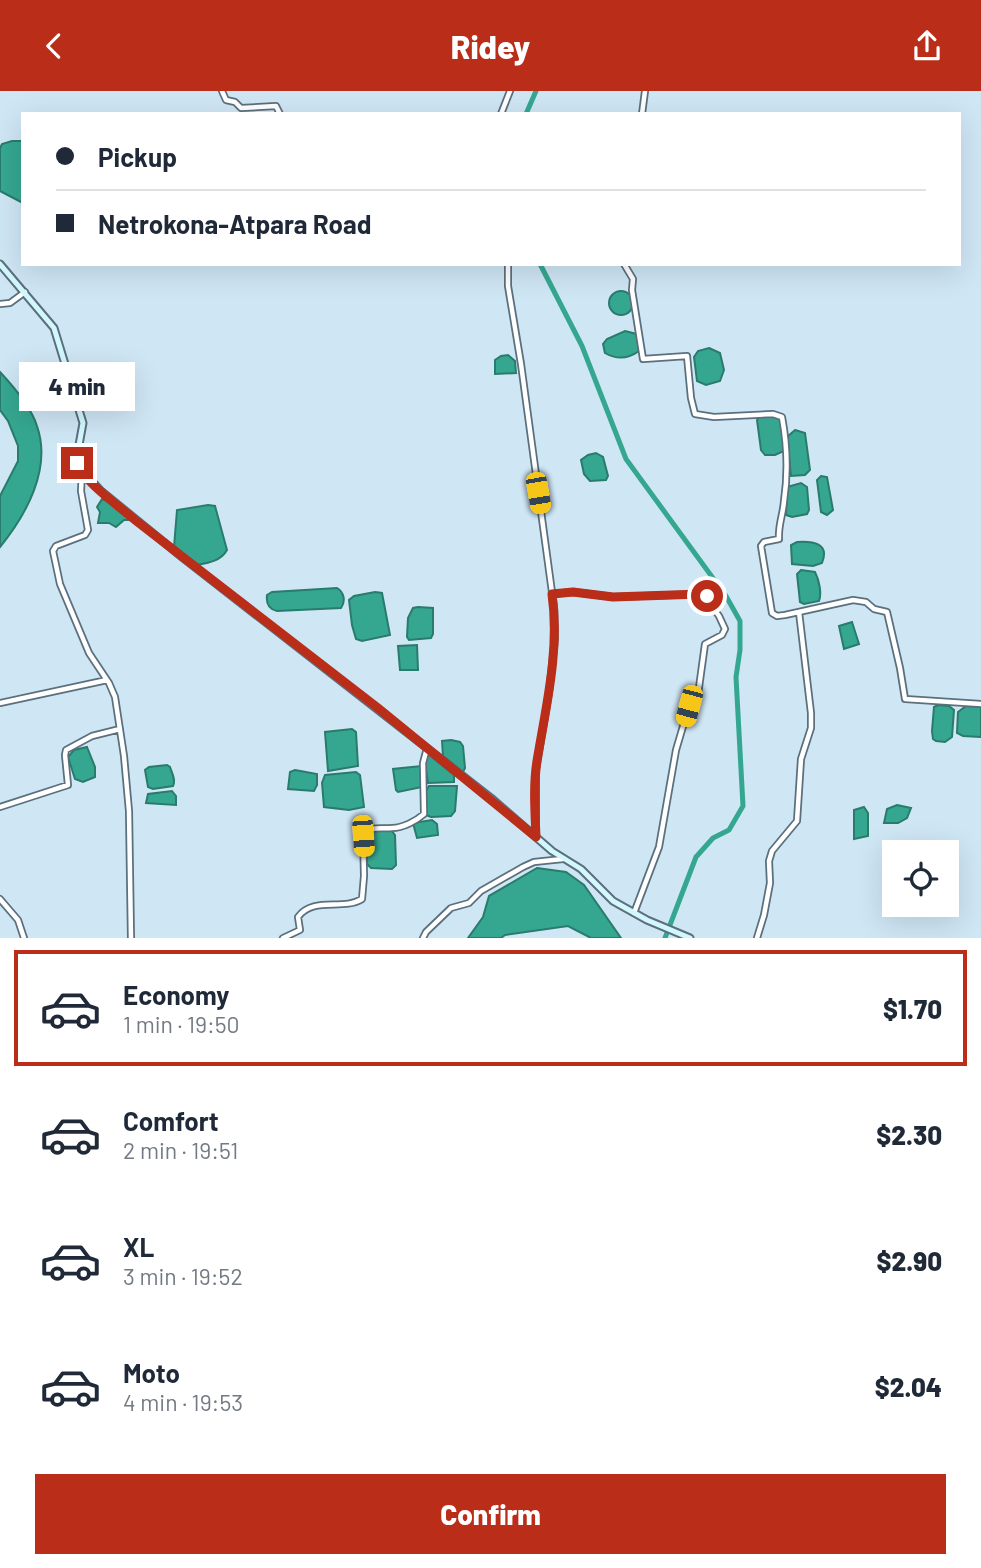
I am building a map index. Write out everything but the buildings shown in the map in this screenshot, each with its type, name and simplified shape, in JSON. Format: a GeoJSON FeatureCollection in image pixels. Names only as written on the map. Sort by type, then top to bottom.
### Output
{"type":"FeatureCollection","features":[{"type":"Feature","properties":{"kind":"street"},"geometry":{"type":"LineString","coordinates":[[222,91],[226,100],[235,102],[241,109],[276,106],[280,112]]}},
{"type":"Feature","properties":{"kind":"street"},"geometry":{"type":"LineString","coordinates":[[502,112],[510,91]]}},
{"type":"Feature","properties":{"kind":"street"},"geometry":{"type":"LineString","coordinates":[[642,112],[645,91]]}},
{"type":"Feature","properties":{"kind":"street"},"geometry":{"type":"LineString","coordinates":[[0,264],[54,328],[58,337],[71,391],[83,423],[77,456],[78,466],[82,471],[135,520],[491,798],[563,859],[581,869],[613,901],[690,938]]}},
{"type":"Feature","properties":{"kind":"street"},"geometry":{"type":"LineString","coordinates":[[508,266],[509,297],[521,365],[552,594],[555,638],[544,731],[536,770],[536,837]]}},
{"type":"Feature","properties":{"kind":"street"},"geometry":{"type":"LineString","coordinates":[[625,266],[632,279],[643,359],[687,356],[695,414],[714,417],[774,414],[782,417],[786,480],[778,527],[779,539],[764,542],[761,546],[772,613],[777,616],[853,600],[866,602],[877,610],[886,611],[905,699],[981,704]]}},
{"type":"Feature","properties":{"kind":"street"},"geometry":{"type":"LineString","coordinates":[[0,304],[10,303],[25,292]]}},
{"type":"Feature","properties":{"kind":"street"},"geometry":{"type":"LineString","coordinates":[[82,471],[88,530],[85,535],[56,546],[53,551],[60,584],[89,653],[113,690],[120,729],[130,842],[131,938]]}},
{"type":"Feature","properties":{"kind":"street"},"geometry":{"type":"LineString","coordinates":[[552,594],[573,592],[613,597],[703,594],[707,596],[725,629],[722,635],[705,644],[697,700],[689,706],[676,750],[659,847],[634,913]]}},
{"type":"Feature","properties":{"kind":"street"},"geometry":{"type":"LineString","coordinates":[[757,938],[770,883],[769,860],[772,851],[797,821],[801,759],[811,729],[799,612]]}},
{"type":"Feature","properties":{"kind":"street"},"geometry":{"type":"LineString","coordinates":[[0,703],[107,680]]}},
{"type":"Feature","properties":{"kind":"street"},"geometry":{"type":"LineString","coordinates":[[0,807],[68,785],[66,750],[92,736],[120,729]]}},
{"type":"Feature","properties":{"kind":"street"},"geometry":{"type":"LineString","coordinates":[[283,938],[300,930],[299,917],[303,911],[319,905],[342,905],[362,899],[363,833],[371,828],[393,829],[424,814],[423,763],[427,748]]}},
{"type":"Feature","properties":{"kind":"street"},"geometry":{"type":"LineString","coordinates":[[423,938],[447,911],[469,903],[481,891],[523,867],[534,862],[563,859]]}},
{"type":"Feature","properties":{"kind":"street"},"geometry":{"type":"LineString","coordinates":[[0,899],[18,920],[24,938]]}},
{"type":"Feature","properties":{"kind":"shaded area"},"geometry":{"type":"Polygon","coordinates":[[[21,141],[21,202],[0,191],[2,144],[21,141]]]}},
{"type":"Feature","properties":{"kind":"shaded area"},"geometry":{"type":"Polygon","coordinates":[[[621,291],[630,294],[633,303],[630,312],[621,315],[612,312],[609,303],[612,294],[621,291]]]}},
{"type":"Feature","properties":{"kind":"shaded area"},"geometry":{"type":"Polygon","coordinates":[[[625,331],[637,334],[639,351],[622,358],[605,353],[603,344],[607,339],[625,331]]]}},
{"type":"Feature","properties":{"kind":"shaded area"},"geometry":{"type":"Polygon","coordinates":[[[709,348],[720,353],[724,370],[720,381],[706,385],[697,381],[694,357],[698,351],[709,348]]]}},
{"type":"Feature","properties":{"kind":"shaded area"},"geometry":{"type":"Polygon","coordinates":[[[508,355],[515,361],[516,373],[495,374],[495,360],[508,355]]]}},
{"type":"Feature","properties":{"kind":"shaded area"},"geometry":{"type":"Polygon","coordinates":[[[0,372],[31,412],[41,442],[41,459],[34,491],[19,521],[0,547],[0,496],[18,461],[18,446],[8,421],[0,410],[0,372]]]}},
{"type":"Feature","properties":{"kind":"shaded area"},"geometry":{"type":"Polygon","coordinates":[[[759,417],[781,417],[784,451],[765,455],[761,450],[757,420],[759,417]]]}},
{"type":"Feature","properties":{"kind":"shaded area"},"geometry":{"type":"Polygon","coordinates":[[[795,430],[805,433],[810,470],[805,475],[791,476],[787,437],[795,430]]]}},
{"type":"Feature","properties":{"kind":"shaded area"},"geometry":{"type":"Polygon","coordinates":[[[596,453],[603,457],[608,476],[606,480],[590,481],[584,474],[581,460],[596,453]]]}},
{"type":"Feature","properties":{"kind":"shaded area"},"geometry":{"type":"Polygon","coordinates":[[[821,476],[827,477],[833,510],[827,515],[821,512],[817,480],[821,476]]]}},
{"type":"Feature","properties":{"kind":"shaded area"},"geometry":{"type":"Polygon","coordinates":[[[801,483],[807,487],[809,510],[807,514],[792,517],[786,515],[787,487],[801,483]]]}},
{"type":"Feature","properties":{"kind":"shaded area"},"geometry":{"type":"Polygon","coordinates":[[[102,499],[114,504],[130,520],[124,520],[116,527],[109,523],[98,523],[100,512],[97,507],[102,499]]]}},
{"type":"Feature","properties":{"kind":"shaded area"},"geometry":{"type":"Polygon","coordinates":[[[215,506],[227,550],[218,559],[197,565],[174,547],[177,510],[215,506]]]}},
{"type":"Feature","properties":{"kind":"shaded area"},"geometry":{"type":"Polygon","coordinates":[[[797,542],[814,543],[822,547],[822,563],[813,566],[792,564],[791,545],[797,542]]]}},
{"type":"Feature","properties":{"kind":"shaded area"},"geometry":{"type":"Polygon","coordinates":[[[801,570],[815,572],[820,586],[819,601],[804,604],[800,602],[797,574],[801,570]]]}},
{"type":"Feature","properties":{"kind":"shaded area"},"geometry":{"type":"Polygon","coordinates":[[[337,588],[344,597],[341,608],[277,611],[267,603],[267,595],[272,592],[337,588]]]}},
{"type":"Feature","properties":{"kind":"shaded area"},"geometry":{"type":"Polygon","coordinates":[[[382,593],[390,635],[362,641],[356,639],[349,600],[354,596],[382,593]]]}},
{"type":"Feature","properties":{"kind":"shaded area"},"geometry":{"type":"Polygon","coordinates":[[[413,608],[433,608],[433,634],[431,638],[409,640],[408,618],[413,608]]]}},
{"type":"Feature","properties":{"kind":"shaded area"},"geometry":{"type":"Polygon","coordinates":[[[852,622],[859,644],[844,649],[839,626],[852,622]]]}},
{"type":"Feature","properties":{"kind":"shaded area"},"geometry":{"type":"Polygon","coordinates":[[[417,645],[418,670],[400,670],[398,646],[417,645]]]}},
{"type":"Feature","properties":{"kind":"shaded area"},"geometry":{"type":"Polygon","coordinates":[[[949,706],[954,710],[952,737],[945,742],[933,739],[934,707],[949,706]]]}},
{"type":"Feature","properties":{"kind":"shaded area"},"geometry":{"type":"Polygon","coordinates":[[[966,706],[981,707],[981,737],[957,733],[958,712],[966,706]]]}},
{"type":"Feature","properties":{"kind":"shaded area"},"geometry":{"type":"Polygon","coordinates":[[[352,729],[356,732],[358,766],[328,771],[325,732],[352,729]]]}},
{"type":"Feature","properties":{"kind":"shaded area"},"geometry":{"type":"Polygon","coordinates":[[[442,741],[460,742],[463,746],[463,772],[443,756],[442,741]]]}},
{"type":"Feature","properties":{"kind":"shaded area"},"geometry":{"type":"Polygon","coordinates":[[[87,747],[95,767],[95,777],[83,782],[75,779],[68,757],[74,750],[87,747]]]}},
{"type":"Feature","properties":{"kind":"shaded area"},"geometry":{"type":"Polygon","coordinates":[[[428,754],[454,775],[454,782],[428,783],[425,763],[428,754]]]}},
{"type":"Feature","properties":{"kind":"shaded area"},"geometry":{"type":"Polygon","coordinates":[[[167,765],[173,777],[173,786],[153,789],[148,787],[145,770],[167,765]]]}},
{"type":"Feature","properties":{"kind":"shaded area"},"geometry":{"type":"Polygon","coordinates":[[[421,766],[422,787],[398,792],[393,769],[421,766]]]}},
{"type":"Feature","properties":{"kind":"shaded area"},"geometry":{"type":"Polygon","coordinates":[[[295,770],[317,774],[314,791],[288,789],[290,772],[295,770]]]}},
{"type":"Feature","properties":{"kind":"shaded area"},"geometry":{"type":"Polygon","coordinates":[[[356,772],[360,775],[364,807],[349,810],[324,807],[322,783],[325,775],[356,772]]]}},
{"type":"Feature","properties":{"kind":"shaded area"},"geometry":{"type":"Polygon","coordinates":[[[429,786],[457,786],[455,811],[451,816],[426,815],[426,791],[429,786]]]}},
{"type":"Feature","properties":{"kind":"shaded area"},"geometry":{"type":"Polygon","coordinates":[[[172,791],[176,796],[176,805],[146,803],[148,794],[172,791]]]}},
{"type":"Feature","properties":{"kind":"shaded area"},"geometry":{"type":"Polygon","coordinates":[[[897,805],[911,808],[907,818],[898,823],[884,823],[887,809],[897,805]]]}},
{"type":"Feature","properties":{"kind":"shaded area"},"geometry":{"type":"Polygon","coordinates":[[[864,807],[868,813],[868,836],[854,839],[854,810],[864,807]]]}},
{"type":"Feature","properties":{"kind":"shaded area"},"geometry":{"type":"Polygon","coordinates":[[[432,820],[437,824],[438,835],[417,838],[413,823],[432,820]]]}},
{"type":"Feature","properties":{"kind":"shaded area"},"geometry":{"type":"Polygon","coordinates":[[[391,830],[395,835],[396,865],[392,869],[371,868],[367,864],[365,833],[391,830]]]}},
{"type":"Feature","properties":{"kind":"shaded area"},"geometry":{"type":"Polygon","coordinates":[[[537,868],[566,872],[584,885],[621,938],[591,938],[568,926],[505,935],[501,938],[468,938],[483,917],[489,896],[537,868]]]}},
{"type":"Feature","properties":{"kind":"waterway"},"geometry":{"type":"LineString","coordinates":[[527,112],[536,91]]}},
{"type":"Feature","properties":{"kind":"waterway"},"geometry":{"type":"LineString","coordinates":[[541,266],[582,346],[626,459],[726,596],[740,621],[736,677],[743,806],[729,830],[713,838],[696,857],[665,938]]}},
{"type":"Feature","properties":{"kind":"route"},"geometry":{"type":"LineString","coordinates":[[77,463],[101,491],[135,520],[334,673],[536,837],[536,770],[544,731],[555,638],[552,594],[573,592],[613,597],[707,596]]}}]}
